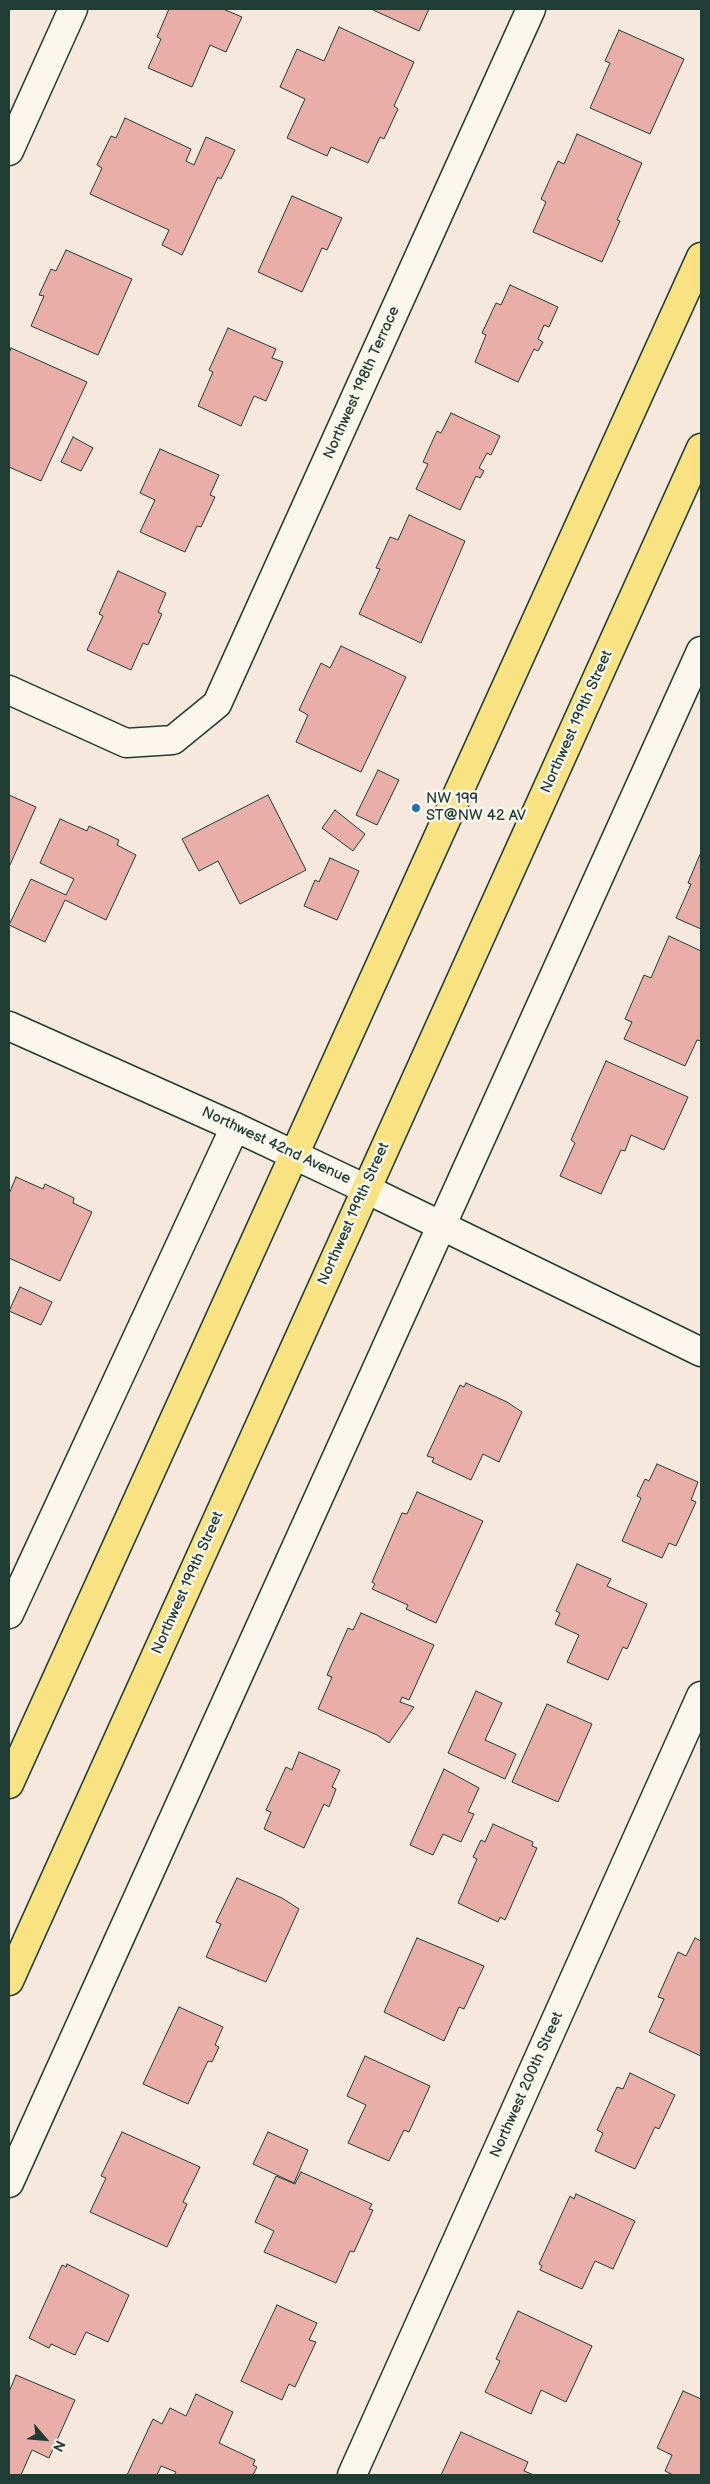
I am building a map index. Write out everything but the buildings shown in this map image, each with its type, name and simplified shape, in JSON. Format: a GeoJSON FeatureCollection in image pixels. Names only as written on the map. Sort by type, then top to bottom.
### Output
{"type":"FeatureCollection","features":[{"type":"Feature","properties":{"kind":"main road"},"geometry":{"type":"LineString","coordinates":[[9,1784],[701,257]]}},
{"type":"Feature","properties":{"kind":"main road","name":"Northwest 199th Street"},"geometry":{"type":"LineString","coordinates":[[9,1981],[701,448]]}},
{"type":"Feature","properties":{"kind":"street"},"geometry":{"type":"LineString","coordinates":[[9,151],[73,9]]}},
{"type":"Feature","properties":{"kind":"street","name":"Northwest 198th Terrace"},"geometry":{"type":"LineString","coordinates":[[9,690],[126,743],[173,740],[217,704],[531,9]]}},
{"type":"Feature","properties":{"kind":"street"},"geometry":{"type":"LineString","coordinates":[[9,2183],[701,651]]}},
{"type":"Feature","properties":{"kind":"street","name":"Northwest 42nd Avenue"},"geometry":{"type":"LineString","coordinates":[[9,1026],[294,1154],[701,1352]]}},
{"type":"Feature","properties":{"kind":"street"},"geometry":{"type":"LineString","coordinates":[[9,1614],[235,1127]]}},
{"type":"Feature","properties":{"kind":"street","name":"Northwest 200th Street"},"geometry":{"type":"LineString","coordinates":[[352,2475],[701,1696]]}},
{"type":"Feature","properties":{"kind":"place","name":"NW 199 ST@NW 42 AV"},"geometry":{"type":"Point","coordinates":[416,808]}}]}
